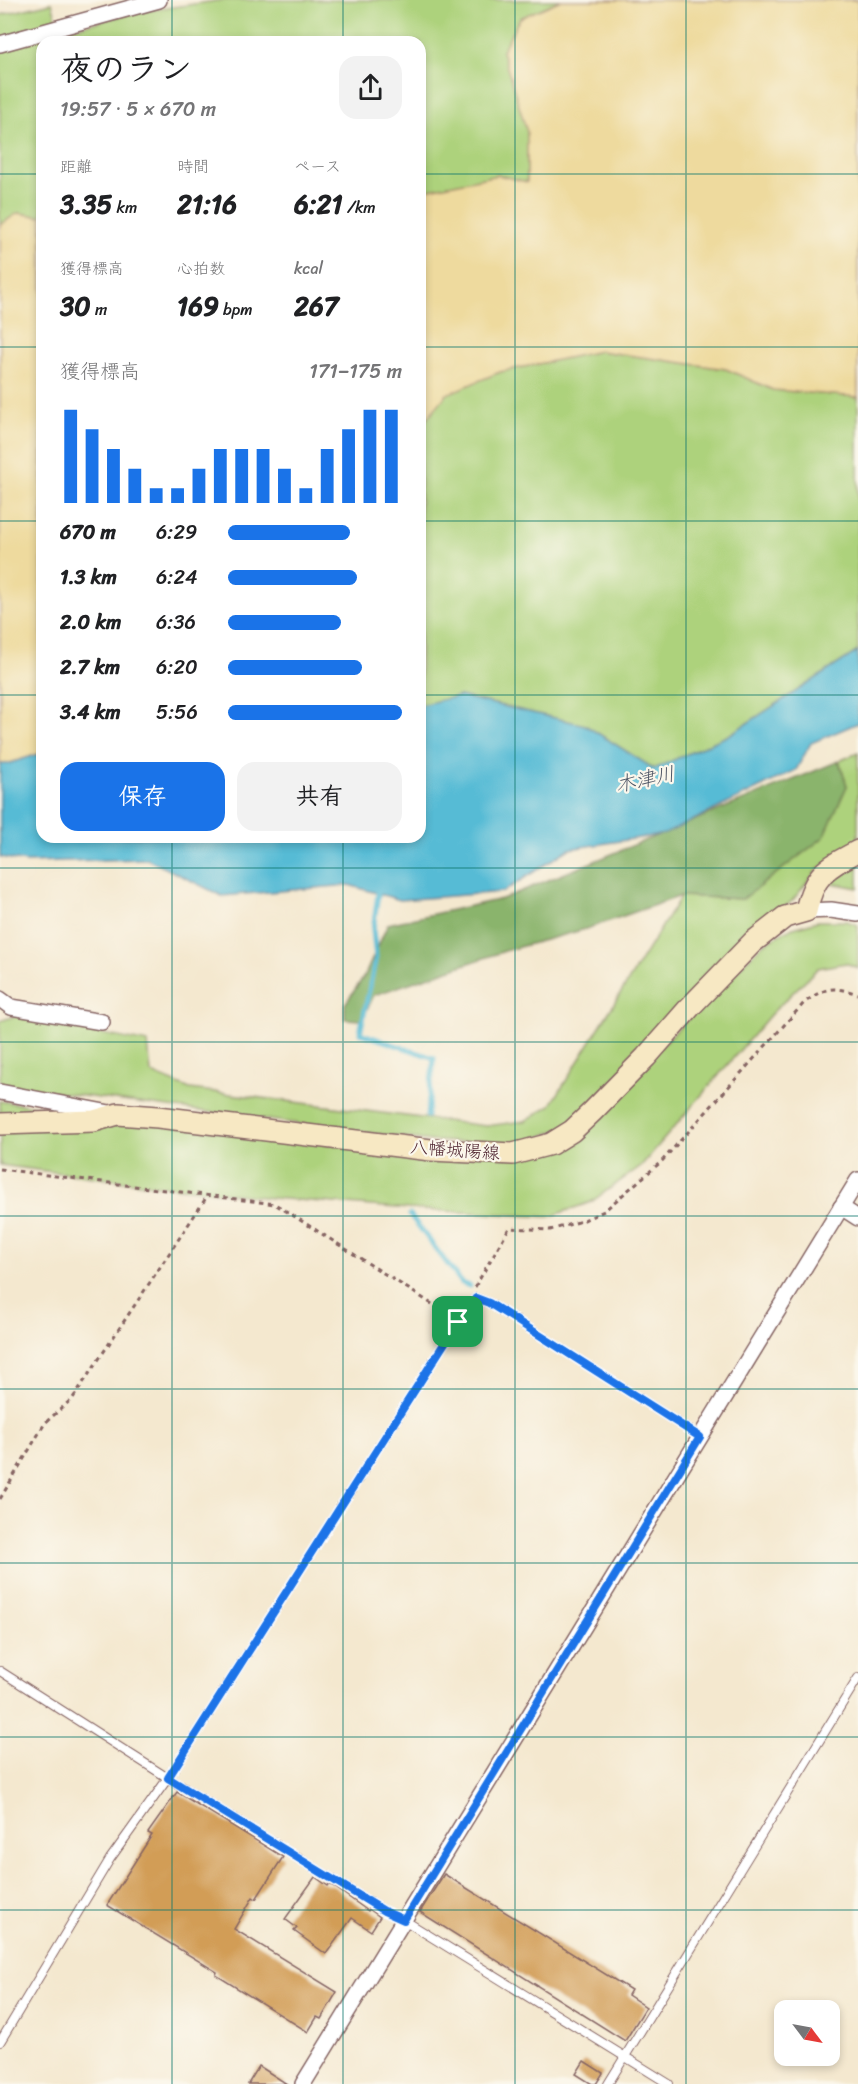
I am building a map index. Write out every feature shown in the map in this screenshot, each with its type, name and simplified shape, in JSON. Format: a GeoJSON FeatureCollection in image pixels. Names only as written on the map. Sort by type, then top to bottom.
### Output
{"type":"FeatureCollection","features":[{"type":"Feature","properties":{"kind":"main road"},"geometry":{"type":"LineString","coordinates":[[806,911],[811,890],[828,867],[858,851]]}},
{"type":"Feature","properties":{"kind":"main road","name":"八幡城陽線"},"geometry":{"type":"LineString","coordinates":[[0,1124],[94,1121],[118,1114],[431,1150],[513,1155],[551,1144],[572,1131],[646,1058],[690,1007],[753,942],[785,917],[806,911]]}},
{"type":"Feature","properties":{"kind":"street"},"geometry":{"type":"LineString","coordinates":[[0,44],[159,0]]}},
{"type":"Feature","properties":{"kind":"street"},"geometry":{"type":"LineString","coordinates":[[806,911],[831,910],[858,914]]}},
{"type":"Feature","properties":{"kind":"street"},"geometry":{"type":"LineString","coordinates":[[4,1006],[102,1022]]}},
{"type":"Feature","properties":{"kind":"street"},"geometry":{"type":"LineString","coordinates":[[0,1092],[118,1114]]}},
{"type":"Feature","properties":{"kind":"street"},"geometry":{"type":"LineString","coordinates":[[303,2084],[858,1180]]}},
{"type":"Feature","properties":{"kind":"street"},"geometry":{"type":"LineString","coordinates":[[841,1207],[858,1218]]}},
{"type":"Feature","properties":{"kind":"lane"},"geometry":{"type":"LineString","coordinates":[[0,2042],[110,1859],[168,1778],[458,1322],[476,1298],[489,1303],[700,1437]]}},
{"type":"Feature","properties":{"kind":"lane"},"geometry":{"type":"LineString","coordinates":[[0,1671],[168,1778],[384,1911],[404,1920],[669,2084]]}},
{"type":"Feature","properties":{"kind":"lane"},"geometry":{"type":"LineString","coordinates":[[608,2084],[858,1678]]}},
{"type":"Feature","properties":{"kind":"path"},"geometry":{"type":"LineString","coordinates":[[476,1298],[475,1285],[509,1228],[550,1230],[582,1221],[604,1211],[662,1161],[804,1003],[822,989],[840,988],[858,994]]}},
{"type":"Feature","properties":{"kind":"path"},"geometry":{"type":"LineString","coordinates":[[0,1169],[275,1204],[443,1311]]}},
{"type":"Feature","properties":{"kind":"path"},"geometry":{"type":"LineString","coordinates":[[0,1499],[45,1423],[73,1398],[208,1196]]}},
{"type":"Feature","properties":{"kind":"green space"},"geometry":{"type":"Polygon","coordinates":[[[223,0],[561,0],[520,18],[502,51],[528,132],[527,182],[498,175],[426,190],[426,36],[36,36],[36,216],[18,213],[0,225],[0,15],[52,3],[60,31],[138,12],[223,0]]]}},
{"type":"Feature","properties":{"kind":"green space"},"geometry":{"type":"Polygon","coordinates":[[[600,351],[726,369],[773,390],[858,397],[858,651],[729,735],[654,769],[585,725],[460,696],[426,704],[426,420],[446,394],[500,372],[600,351]]]}},
{"type":"Feature","properties":{"kind":"green space"},"geometry":{"type":"Polygon","coordinates":[[[858,753],[858,844],[818,869],[792,901],[749,935],[578,1117],[563,1128],[520,1144],[431,1141],[0,1085],[0,1021],[15,1016],[148,1043],[151,1073],[190,1089],[486,1126],[525,1121],[551,1105],[681,896],[743,899],[847,786],[839,761],[858,753]]]}},
{"type":"Feature","properties":{"kind":"green space"},"geometry":{"type":"Polygon","coordinates":[[[839,761],[847,786],[824,837],[743,899],[681,896],[586,929],[508,950],[374,995],[362,1020],[345,1019],[345,1004],[365,975],[388,924],[502,899],[839,761]]]}},
{"type":"Feature","properties":{"kind":"green space"},"geometry":{"type":"Polygon","coordinates":[[[858,862],[858,888],[831,883],[833,875],[858,862]]]}},
{"type":"Feature","properties":{"kind":"green space"},"geometry":{"type":"Polygon","coordinates":[[[817,921],[846,921],[858,925],[858,968],[846,963],[818,968],[771,1014],[641,1166],[591,1202],[549,1217],[272,1198],[0,1165],[0,1129],[159,1123],[427,1156],[563,1144],[762,945],[787,930],[817,921]]]}},
{"type":"Feature","properties":{"kind":"green space"},"geometry":{"type":"Polygon","coordinates":[[[0,1101],[79,1113],[0,1117],[0,1101]]]}},
{"type":"Feature","properties":{"kind":"sand"},"geometry":{"type":"Polygon","coordinates":[[[561,0],[858,0],[858,397],[773,390],[726,369],[600,351],[500,372],[447,394],[426,420],[426,190],[498,175],[527,182],[527,132],[502,51],[520,18],[561,0]]]}},
{"type":"Feature","properties":{"kind":"sand"},"geometry":{"type":"Polygon","coordinates":[[[18,213],[36,216],[36,755],[7,764],[0,764],[0,225],[18,213]]]}},
{"type":"Feature","properties":{"kind":"water","name":"木津川"},"geometry":{"type":"Polygon","coordinates":[[[858,651],[858,723],[811,743],[796,770],[665,834],[569,849],[503,892],[400,900],[349,885],[222,896],[147,859],[26,862],[0,857],[0,764],[36,755],[36,843],[426,843],[426,704],[459,696],[585,725],[654,769],[729,735],[858,651]]]}},
{"type":"Feature","properties":{"kind":"building"},"geometry":{"type":"Polygon","coordinates":[[[177,1792],[283,1857],[256,1899],[253,1897],[234,1929],[337,1992],[321,2019],[317,2017],[308,2032],[216,1975],[217,1972],[107,1905],[152,1835],[148,1833],[177,1792]]]}},
{"type":"Feature","properties":{"kind":"building"},"geometry":{"type":"Polygon","coordinates":[[[444,1874],[631,1990],[628,1995],[646,2007],[625,2041],[420,1912],[444,1874]]]}},
{"type":"Feature","properties":{"kind":"building"},"geometry":{"type":"Polygon","coordinates":[[[315,1877],[380,1917],[371,1931],[352,1918],[326,1954],[294,1931],[297,1928],[285,1919],[315,1877]]]}},
{"type":"Feature","properties":{"kind":"building"},"geometry":{"type":"Polygon","coordinates":[[[584,2061],[603,2073],[596,2084],[576,2074],[584,2061]]]}},
{"type":"Feature","properties":{"kind":"building"},"geometry":{"type":"Polygon","coordinates":[[[259,2066],[287,2084],[248,2084],[259,2066]]]}},
{"type":"Feature","properties":{"kind":"waterway"},"geometry":{"type":"LineString","coordinates":[[378,894],[373,930],[376,957],[360,1033],[434,1058],[427,1116]]}},
{"type":"Feature","properties":{"kind":"waterway"},"geometry":{"type":"LineString","coordinates":[[410,1215],[462,1283],[469,1286]]}},
{"type":"Feature","properties":{"kind":"route"},"geometry":{"type":"LineString","coordinates":[[476,1298],[489,1303],[700,1437],[404,1920],[384,1911],[168,1778],[458,1322],[476,1298]]}}]}
